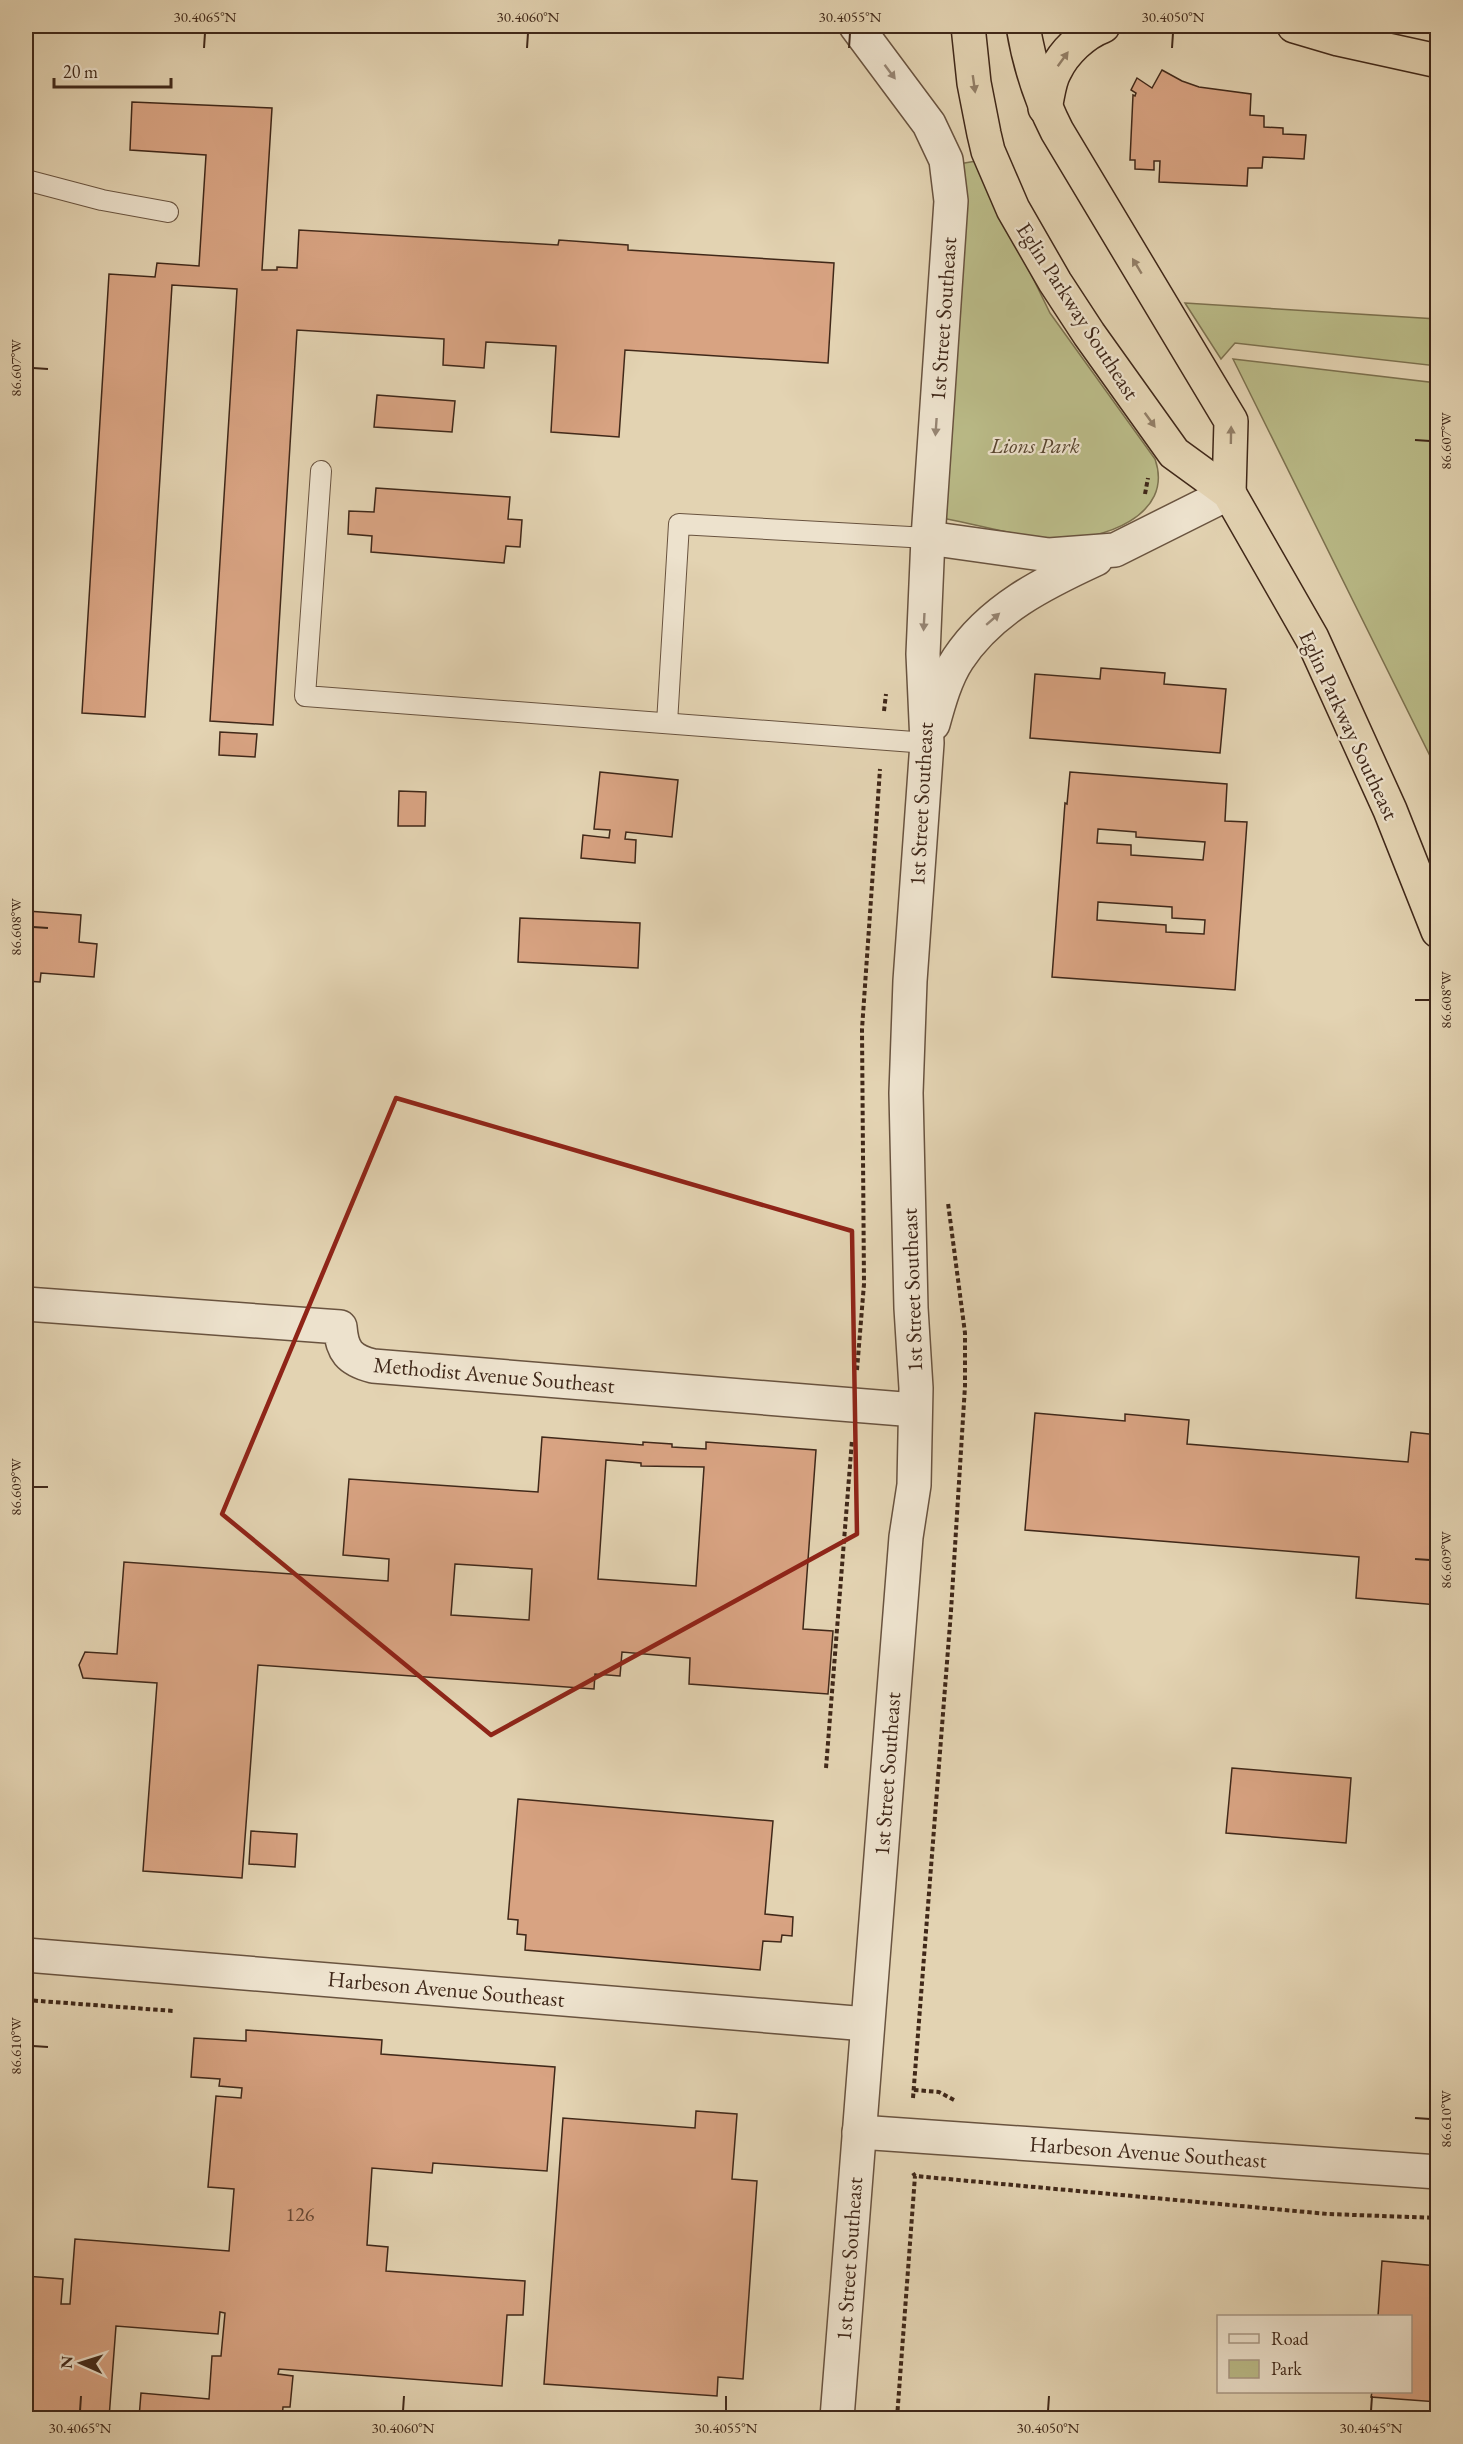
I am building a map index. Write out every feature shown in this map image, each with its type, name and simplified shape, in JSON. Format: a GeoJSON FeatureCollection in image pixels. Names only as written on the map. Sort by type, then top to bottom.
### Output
{"type":"FeatureCollection","features":[{"type":"Feature","properties":{"kind":"highway","name":"Eglin Parkway Southeast"},"geometry":{"type":"LineString","coordinates":[[968,26],[974,83],[988,151],[1013,209],[1055,282],[1089,334],[1174,453],[1230,493],[1312,638],[1390,810],[1437,931]]}},
{"type":"Feature","properties":{"kind":"highway"},"geometry":{"type":"LineString","coordinates":[[1023,26],[1045,108],[1120,238],[1231,421],[1230,493]]}},
{"type":"Feature","properties":{"kind":"highway"},"geometry":{"type":"LineString","coordinates":[[1045,108],[1054,71],[1071,49],[1094,29],[1102,26]]}},
{"type":"Feature","properties":{"kind":"highway"},"geometry":{"type":"LineString","coordinates":[[1294,26],[1338,39],[1437,61]]}},
{"type":"Feature","properties":{"kind":"street","name":"1st Street Southeast"},"geometry":{"type":"LineString","coordinates":[[837,2418],[905,1548],[914,1485],[915,1410],[906,1093],[910,981],[927,742],[923,654],[928,538],[951,201],[946,160],[929,124],[856,26]]}},
{"type":"Feature","properties":{"kind":"street"},"geometry":{"type":"LineString","coordinates":[[927,742],[940,700],[957,660],[990,621],[1051,580],[1230,493]]}},
{"type":"Feature","properties":{"kind":"street"},"geometry":{"type":"LineString","coordinates":[[928,538],[1049,555],[1116,550]]}},
{"type":"Feature","properties":{"kind":"street","name":"Methodist Avenue Southeast"},"geometry":{"type":"LineString","coordinates":[[26,1304],[340,1327],[342,1342],[348,1354],[358,1363],[373,1366],[915,1410]]}},
{"type":"Feature","properties":{"kind":"street","name":"Harbeson Avenue Southeast"},"geometry":{"type":"LineString","coordinates":[[26,1955],[867,2024]]}},
{"type":"Feature","properties":{"kind":"street","name":"Harbeson Avenue Southeast"},"geometry":{"type":"LineString","coordinates":[[859,2132],[1437,2172]]}},
{"type":"Feature","properties":{"kind":"lane"},"geometry":{"type":"LineString","coordinates":[[26,180],[91,198],[168,212]]}},
{"type":"Feature","properties":{"kind":"lane"},"geometry":{"type":"LineString","coordinates":[[321,471],[305,696],[927,742]]}},
{"type":"Feature","properties":{"kind":"lane"},"geometry":{"type":"LineString","coordinates":[[667,723],[679,524],[928,538]]}},
{"type":"Feature","properties":{"kind":"path"},"geometry":{"type":"LineString","coordinates":[[26,80],[30,26]]}},
{"type":"Feature","properties":{"kind":"path"},"geometry":{"type":"LineString","coordinates":[[1143,499],[1149,474]]}},
{"type":"Feature","properties":{"kind":"path"},"geometry":{"type":"LineString","coordinates":[[897,2418],[915,2176],[909,2166],[910,2136],[951,1611],[965,1386],[965,1333],[947,1194]]}},
{"type":"Feature","properties":{"kind":"path"},"geometry":{"type":"LineString","coordinates":[[26,2000],[174,2011]]}},
{"type":"Feature","properties":{"kind":"path"},"geometry":{"type":"LineString","coordinates":[[915,2176],[1328,2214],[1437,2218]]}},
{"type":"Feature","properties":{"kind":"highlighted area"},"geometry":{"type":"Polygon","coordinates":[[[396,1098],[852,1231],[857,1534],[491,1735],[222,1514],[396,1098]]]}},
{"type":"Feature","properties":{"kind":"green space","name":"Lions Park"},"geometry":{"type":"Polygon","coordinates":[[[976,161],[1050,313],[1155,459],[1158,479],[1154,496],[1144,510],[1130,521],[1112,530],[1074,538],[1042,538],[947,519],[944,514],[959,164],[976,161]]]}},
{"type":"Feature","properties":{"kind":"green space"},"geometry":{"type":"Polygon","coordinates":[[[1185,303],[1437,319],[1437,366],[1235,343],[1221,359],[1185,303]]]}},
{"type":"Feature","properties":{"kind":"green space"},"geometry":{"type":"Polygon","coordinates":[[[1233,359],[1437,383],[1437,770],[1233,359]]]}},
{"type":"Feature","properties":{"kind":"building"},"geometry":{"type":"Polygon","coordinates":[[[1162,70],[1199,87],[1251,94],[1250,115],[1264,116],[1264,127],[1283,128],[1283,134],[1306,135],[1304,159],[1263,157],[1262,168],[1248,168],[1247,186],[1159,182],[1160,161],[1154,161],[1154,170],[1135,169],[1135,160],[1130,160],[1133,95],[1135,96],[1136,93],[1131,90],[1137,78],[1152,88],[1162,70]]]}},
{"type":"Feature","properties":{"kind":"building"},"geometry":{"type":"Polygon","coordinates":[[[132,102],[272,108],[262,270],[277,270],[277,267],[297,268],[299,230],[558,245],[559,240],[628,245],[628,250],[834,263],[828,363],[625,350],[619,437],[551,432],[556,346],[486,342],[484,368],[443,365],[444,339],[297,330],[273,725],[210,721],[237,289],[172,285],[145,717],[82,713],[109,274],[155,277],[157,263],[199,266],[206,155],[130,150],[132,102]]]}},
{"type":"Feature","properties":{"kind":"building"},"geometry":{"type":"Polygon","coordinates":[[[377,395],[455,401],[452,432],[374,427],[377,395]]]}},
{"type":"Feature","properties":{"kind":"building"},"geometry":{"type":"Polygon","coordinates":[[[376,488],[510,497],[508,519],[522,520],[520,547],[506,546],[504,563],[371,552],[372,536],[348,534],[349,511],[374,512],[376,488]]]}},
{"type":"Feature","properties":{"kind":"building"},"geometry":{"type":"Polygon","coordinates":[[[1101,668],[1165,673],[1164,684],[1226,689],[1220,753],[1030,738],[1035,674],[1100,679],[1101,668]]]}},
{"type":"Feature","properties":{"kind":"building"},"geometry":{"type":"Polygon","coordinates":[[[220,732],[257,734],[255,757],[219,755],[220,732]]]}},
{"type":"Feature","properties":{"kind":"building"},"geometry":{"type":"Polygon","coordinates":[[[600,772],[678,780],[672,837],[626,832],[625,839],[636,840],[635,863],[581,858],[583,835],[609,838],[610,830],[594,829],[600,772]]]}},
{"type":"Feature","properties":{"kind":"building"},"geometry":{"type":"Polygon","coordinates":[[[1070,772],[1227,784],[1225,821],[1247,822],[1235,990],[1052,977],[1065,803],[1067,804],[1070,772]],[[1098,829],[1097,843],[1131,845],[1131,855],[1203,860],[1205,842],[1136,837],[1136,832],[1098,829]],[[1098,902],[1097,920],[1166,925],[1166,932],[1204,934],[1205,920],[1172,918],[1172,907],[1098,902]]]}},
{"type":"Feature","properties":{"kind":"building"},"geometry":{"type":"Polygon","coordinates":[[[399,791],[426,792],[425,826],[398,826],[399,791]]]}},
{"type":"Feature","properties":{"kind":"building"},"geometry":{"type":"Polygon","coordinates":[[[27,911],[81,915],[79,942],[97,944],[94,977],[41,973],[40,982],[26,981],[27,911]]]}},
{"type":"Feature","properties":{"kind":"building"},"geometry":{"type":"Polygon","coordinates":[[[520,918],[640,923],[638,968],[518,962],[520,918]]]}},
{"type":"Feature","properties":{"kind":"building"},"geometry":{"type":"Polygon","coordinates":[[[1035,1413],[1125,1421],[1125,1414],[1189,1420],[1187,1444],[1408,1462],[1411,1432],[1438,1435],[1438,1605],[1356,1598],[1359,1557],[1025,1530],[1035,1413]]]}},
{"type":"Feature","properties":{"kind":"building"},"geometry":{"type":"Polygon","coordinates":[[[542,1437],[643,1445],[643,1442],[672,1444],[672,1447],[706,1449],[706,1442],[816,1450],[803,1629],[833,1631],[828,1694],[689,1684],[690,1658],[622,1652],[620,1676],[595,1674],[594,1689],[258,1665],[242,1878],[143,1871],[157,1683],[83,1678],[79,1665],[85,1652],[117,1654],[124,1562],[388,1581],[389,1559],[343,1555],[349,1479],[538,1492],[542,1437]],[[606,1460],[598,1579],[696,1586],[704,1467],[641,1466],[641,1463],[606,1460]],[[455,1564],[451,1615],[529,1620],[532,1569],[455,1564]]]}},
{"type":"Feature","properties":{"kind":"building"},"geometry":{"type":"Polygon","coordinates":[[[1232,1768],[1351,1778],[1346,1843],[1226,1833],[1232,1768]]]}},
{"type":"Feature","properties":{"kind":"building"},"geometry":{"type":"Polygon","coordinates":[[[518,1799],[773,1821],[765,1914],[793,1917],[792,1936],[782,1935],[781,1942],[763,1941],[760,1970],[525,1950],[526,1935],[517,1934],[518,1920],[508,1919],[518,1799]]]}},
{"type":"Feature","properties":{"kind":"building"},"geometry":{"type":"Polygon","coordinates":[[[251,1831],[297,1834],[295,1867],[249,1864],[251,1831]]]}},
{"type":"Feature","properties":{"kind":"building"},"geometry":{"type":"Polygon","coordinates":[[[246,2030],[382,2040],[381,2054],[555,2067],[547,2171],[433,2163],[432,2173],[372,2168],[367,2245],[388,2247],[386,2271],[525,2281],[523,2315],[507,2315],[502,2386],[279,2369],[278,2374],[293,2376],[290,2407],[283,2407],[282,2418],[139,2418],[141,2393],[209,2399],[212,2356],[221,2356],[225,2313],[220,2312],[218,2334],[116,2326],[109,2418],[26,2418],[26,2276],[63,2279],[61,2304],[70,2304],[75,2239],[229,2251],[234,2189],[208,2187],[216,2096],[241,2098],[242,2088],[219,2086],[220,2079],[191,2077],[194,2038],[246,2041],[246,2030]]]}},
{"type":"Feature","properties":{"kind":"building"},"geometry":{"type":"Polygon","coordinates":[[[696,2111],[737,2114],[732,2179],[757,2181],[743,2379],[718,2377],[717,2396],[544,2384],[563,2118],[695,2128],[696,2111]]]}},
{"type":"Feature","properties":{"kind":"building"},"geometry":{"type":"Polygon","coordinates":[[[1382,2261],[1438,2266],[1438,2402],[1371,2397],[1372,2393],[1412,2393],[1412,2315],[1378,2315],[1382,2261]]]}}]}
